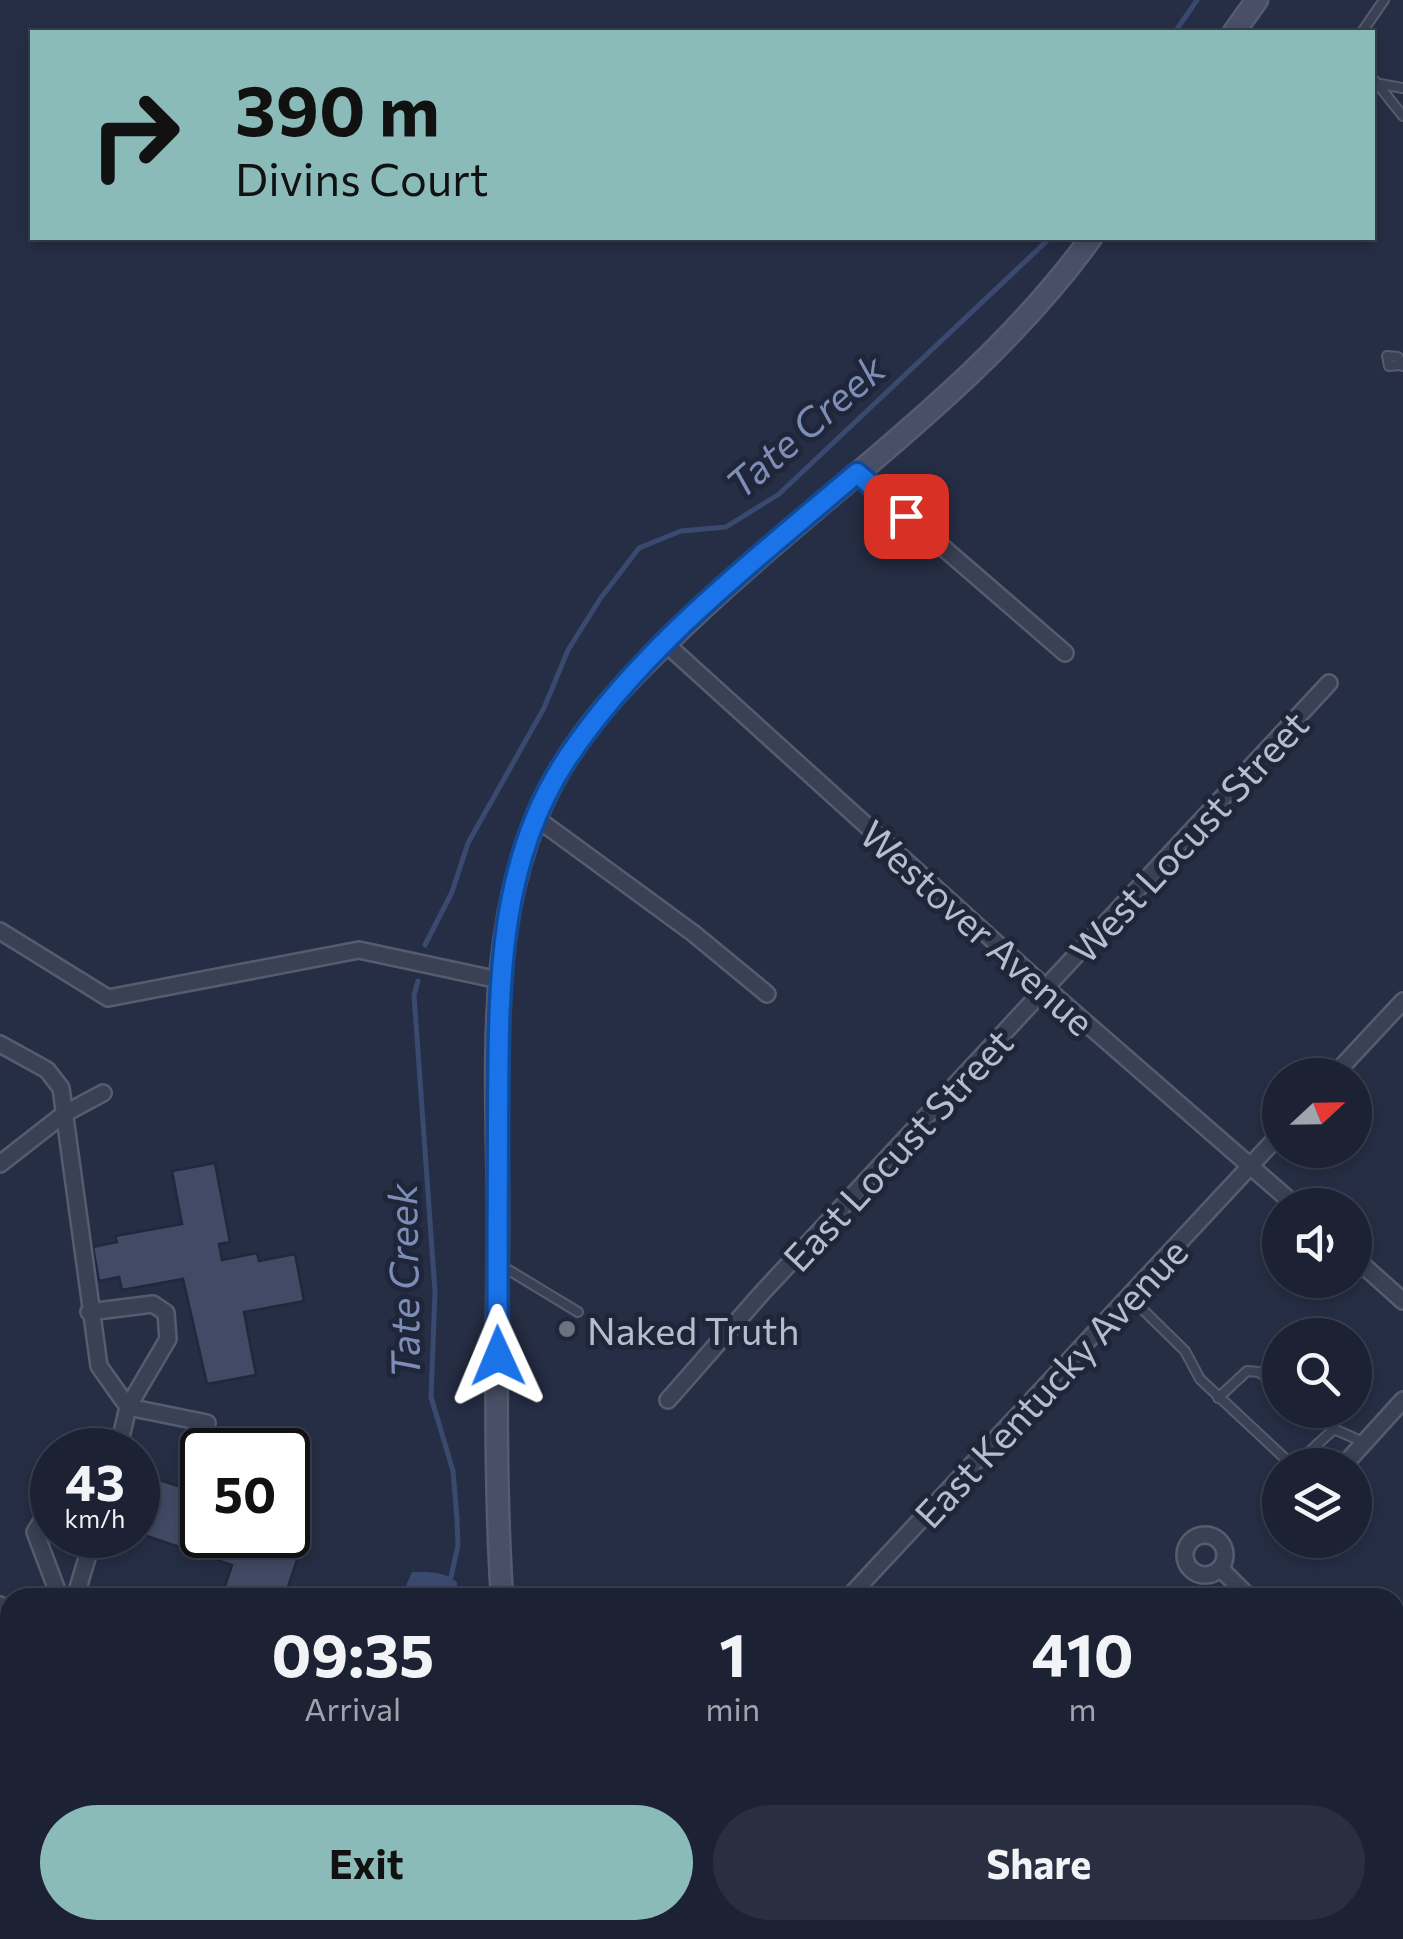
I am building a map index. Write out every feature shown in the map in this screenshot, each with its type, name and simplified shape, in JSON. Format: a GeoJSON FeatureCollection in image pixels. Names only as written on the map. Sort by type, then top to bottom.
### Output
{"type":"FeatureCollection","features":[{"type":"Feature","properties":{"kind":"main road"},"geometry":{"type":"LineString","coordinates":[[1235,30],[1257,0]]}},
{"type":"Feature","properties":{"kind":"main road"},"geometry":{"type":"LineString","coordinates":[[501,1588],[496,1495],[499,980],[515,882],[536,818],[581,739],[666,644],[1009,334],[1089,240]]}},
{"type":"Feature","properties":{"kind":"street"},"geometry":{"type":"LineString","coordinates":[[857,473],[1065,654]]}},
{"type":"Feature","properties":{"kind":"street","name":"Westover Avenue"},"geometry":{"type":"LineString","coordinates":[[666,644],[1046,989],[1276,1188]]}},
{"type":"Feature","properties":{"kind":"street","name":"West Locust Street"},"geometry":{"type":"LineString","coordinates":[[1046,989],[1329,684]]}},
{"type":"Feature","properties":{"kind":"street"},"geometry":{"type":"LineString","coordinates":[[536,818],[692,932],[768,994]]}},
{"type":"Feature","properties":{"kind":"street"},"geometry":{"type":"LineString","coordinates":[[0,931],[108,998],[359,950],[499,980]]}},
{"type":"Feature","properties":{"kind":"street","name":"East Locust Street"},"geometry":{"type":"LineString","coordinates":[[668,1400],[761,1294],[1046,989]]}},
{"type":"Feature","properties":{"kind":"street"},"geometry":{"type":"LineString","coordinates":[[1350,1058],[1403,1002]]}},
{"type":"Feature","properties":{"kind":"street"},"geometry":{"type":"LineString","coordinates":[[0,1044],[47,1070],[61,1088],[98,1366],[128,1407],[207,1423]]}},
{"type":"Feature","properties":{"kind":"street"},"geometry":{"type":"LineString","coordinates":[[0,1164],[64,1114],[102,1093]]}},
{"type":"Feature","properties":{"kind":"street","name":"East Kentucky Avenue"},"geometry":{"type":"LineString","coordinates":[[857,1588],[1262,1155]]}},
{"type":"Feature","properties":{"kind":"street"},"geometry":{"type":"LineString","coordinates":[[1372,1273],[1403,1301]]}},
{"type":"Feature","properties":{"kind":"street"},"geometry":{"type":"LineString","coordinates":[[89,1312],[152,1304],[166,1313],[168,1339],[128,1407],[123,1428]]}},
{"type":"Feature","properties":{"kind":"street"},"geometry":{"type":"LineString","coordinates":[[1359,1448],[1403,1400]]}},
{"type":"Feature","properties":{"kind":"street"},"geometry":{"type":"LineString","coordinates":[[44,1558],[56,1588]]}},
{"type":"Feature","properties":{"kind":"street"},"geometry":{"type":"LineString","coordinates":[[79,1588],[87,1558]]}},
{"type":"Feature","properties":{"kind":"street"},"geometry":{"type":"LineString","coordinates":[[1220,1568],[1240,1588]]}},
{"type":"Feature","properties":{"kind":"lane"},"geometry":{"type":"LineString","coordinates":[[1363,30],[1384,0]]}},
{"type":"Feature","properties":{"kind":"lane"},"geometry":{"type":"LineString","coordinates":[[1375,79],[1403,88]]}},
{"type":"Feature","properties":{"kind":"lane"},"geometry":{"type":"LineString","coordinates":[[1375,80],[1403,116]]}},
{"type":"Feature","properties":{"kind":"lane"},"geometry":{"type":"LineString","coordinates":[[498,1264],[578,1312]]}},
{"type":"Feature","properties":{"kind":"lane"},"geometry":{"type":"LineString","coordinates":[[1129,1296],[1185,1351],[1200,1379],[1218,1398],[1275,1448]]}},
{"type":"Feature","properties":{"kind":"lane"},"geometry":{"type":"LineString","coordinates":[[1218,1398],[1247,1370],[1262,1374]]}},
{"type":"Feature","properties":{"kind":"lane"},"geometry":{"type":"LineString","coordinates":[[1313,1448],[1334,1429],[1364,1443]]}},
{"type":"Feature","properties":{"kind":"water"},"geometry":{"type":"Polygon","coordinates":[[[412,1572],[436,1573],[457,1582],[457,1588],[405,1588],[412,1572]]]}},
{"type":"Feature","properties":{"kind":"building"},"geometry":{"type":"Polygon","coordinates":[[[215,1163],[230,1242],[219,1244],[222,1260],[257,1253],[259,1261],[295,1254],[304,1301],[244,1312],[256,1375],[207,1384],[183,1279],[122,1290],[119,1277],[99,1281],[93,1247],[117,1242],[115,1236],[182,1224],[172,1171],[215,1163]]]}},
{"type":"Feature","properties":{"kind":"building"},"geometry":{"type":"Polygon","coordinates":[[[160,1480],[180,1487],[180,1547],[160,1540],[160,1480]]]}},
{"type":"Feature","properties":{"kind":"building"},"geometry":{"type":"Polygon","coordinates":[[[211,1558],[298,1558],[288,1588],[224,1588],[232,1565],[211,1558]]]}},
{"type":"Feature","properties":{"kind":"waterway","name":"Tate Creek"},"geometry":{"type":"LineString","coordinates":[[1176,30],[1197,0]]}},
{"type":"Feature","properties":{"kind":"waterway","name":"Tate Creek"},"geometry":{"type":"LineString","coordinates":[[425,945],[452,892],[468,843],[544,708],[568,650],[639,548],[681,531],[726,527],[779,494],[1048,240]]}},
{"type":"Feature","properties":{"kind":"waterway","name":"Tate Creek"},"geometry":{"type":"LineString","coordinates":[[418,981],[414,995],[435,1292],[431,1397],[453,1471],[458,1545],[451,1577]]}},
{"type":"Feature","properties":{"kind":"place","name":"Naked Truth"},"geometry":{"type":"Point","coordinates":[567,1329]}},
{"type":"Feature","properties":{"kind":"route"},"geometry":{"type":"LineString","coordinates":[[498,1356],[499,980],[515,882],[544,800],[576,745],[632,678],[732,581],[857,473],[906,516]]}}]}
